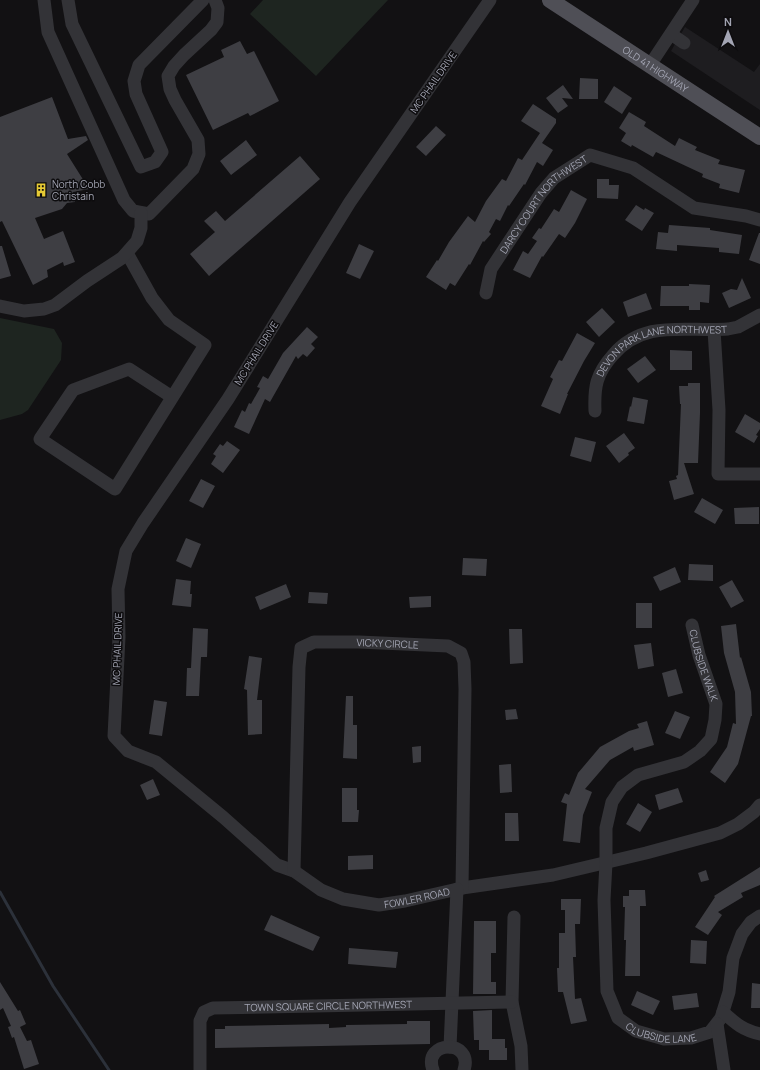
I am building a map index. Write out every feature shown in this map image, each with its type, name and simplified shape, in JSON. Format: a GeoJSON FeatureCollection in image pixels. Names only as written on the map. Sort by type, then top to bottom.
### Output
{"type":"FeatureCollection","features":[{"type":"Feature","properties":{"kind":"main road","name":"OLD 41 HIGHWAY"},"geometry":{"type":"LineString","coordinates":[[550,0],[760,138]]}},
{"type":"Feature","properties":{"kind":"street"},"geometry":{"type":"LineString","coordinates":[[44,0],[48,32],[124,200],[133,211],[149,214],[193,169],[199,154],[198,140],[175,100],[170,89],[168,76],[174,66],[211,30],[217,22],[218,8],[215,0]]}},
{"type":"Feature","properties":{"kind":"street"},"geometry":{"type":"LineString","coordinates":[[68,0],[72,24],[141,167],[156,162],[162,152],[136,94],[134,81],[139,65],[203,0]]}},
{"type":"Feature","properties":{"kind":"street","name":"MC PHAIL DRIVE"},"geometry":{"type":"LineString","coordinates":[[114,736],[119,637],[118,589],[126,551],[143,523],[228,399],[350,202],[490,0]]}},
{"type":"Feature","properties":{"kind":"street"},"geometry":{"type":"LineString","coordinates":[[650,65],[693,0]]}},
{"type":"Feature","properties":{"kind":"street"},"geometry":{"type":"LineString","coordinates":[[671,34],[684,43]]}},
{"type":"Feature","properties":{"kind":"street","name":"DARCY COURT NORTHWEST"},"geometry":{"type":"LineString","coordinates":[[486,293],[490,269],[541,193],[554,178],[590,155],[633,168],[694,208],[746,216],[760,220]]}},
{"type":"Feature","properties":{"kind":"street"},"geometry":{"type":"LineString","coordinates":[[0,306],[24,311],[44,309],[55,305],[127,253],[137,241],[141,228],[141,213]]}},
{"type":"Feature","properties":{"kind":"street"},"geometry":{"type":"LineString","coordinates":[[127,253],[152,298],[169,320],[205,345],[115,490],[40,439],[73,390],[129,369],[172,397]]}},
{"type":"Feature","properties":{"kind":"street","name":"DEVON PARK LANE NORTHWEST"},"geometry":{"type":"LineString","coordinates":[[595,411],[594,394],[601,371],[618,349],[629,340],[648,332],[662,330],[728,330],[738,327],[760,316]]}},
{"type":"Feature","properties":{"kind":"street"},"geometry":{"type":"LineString","coordinates":[[714,330],[719,410],[718,474],[760,474]]}},
{"type":"Feature","properties":{"kind":"street","name":"CLUBSIDE WALK"},"geometry":{"type":"LineString","coordinates":[[606,863],[606,828],[612,802],[622,787],[638,775],[684,762],[700,751],[711,739],[715,720],[716,704],[699,655],[692,625]]}},
{"type":"Feature","properties":{"kind":"street","name":"VICKY CIRCLE"},"geometry":{"type":"LineString","coordinates":[[294,871],[299,667],[301,648],[314,642],[359,642],[448,646],[461,653],[464,662],[465,689],[459,888]]}},
{"type":"Feature","properties":{"kind":"street","name":"FOWLER ROAD"},"geometry":{"type":"LineString","coordinates":[[114,736],[128,751],[156,762],[277,864],[294,871],[321,890],[343,900],[379,905],[405,901],[459,888],[553,875],[606,863],[720,833],[738,824],[754,812],[760,805]]}},
{"type":"Feature","properties":{"kind":"street","name":"CLUBSIDE LANE"},"geometry":{"type":"LineString","coordinates":[[606,863],[604,900],[607,991],[618,1018],[636,1031],[664,1039],[691,1038],[710,1032],[721,1018],[723,1012],[729,992],[733,958],[742,934],[751,922],[760,916]]}},
{"type":"Feature","properties":{"kind":"street"},"geometry":{"type":"LineString","coordinates":[[450,1047],[459,888]]}},
{"type":"Feature","properties":{"kind":"street"},"geometry":{"type":"LineString","coordinates":[[514,917],[512,1002],[521,1046],[522,1070]]}},
{"type":"Feature","properties":{"kind":"street","name":"TOWN SQUARE CIRCLE NORTHWEST"},"geometry":{"type":"LineString","coordinates":[[200,1070],[200,1021],[204,1012],[213,1008],[512,1002]]}},
{"type":"Feature","properties":{"kind":"street"},"geometry":{"type":"LineString","coordinates":[[723,1012],[747,1031],[760,1034]]}},
{"type":"Feature","properties":{"kind":"street"},"geometry":{"type":"LineString","coordinates":[[717,1024],[724,1070]]}},
{"type":"Feature","properties":{"kind":"street"},"geometry":{"type":"LineString","coordinates":[[433,1070],[432,1060],[434,1054],[439,1049],[445,1047],[458,1049],[465,1060],[464,1070]]}},
{"type":"Feature","properties":{"kind":"shaded area"},"geometry":{"type":"Polygon","coordinates":[[[263,0],[388,0],[316,76],[250,14],[263,0]]]}},
{"type":"Feature","properties":{"kind":"shaded area"},"geometry":{"type":"Polygon","coordinates":[[[685,27],[754,72],[760,64],[760,110],[671,51],[685,27]]]}},
{"type":"Feature","properties":{"kind":"shaded area"},"geometry":{"type":"Polygon","coordinates":[[[0,318],[54,329],[62,343],[61,360],[28,410],[22,414],[0,420],[0,318]]]}},
{"type":"Feature","properties":{"kind":"building"},"geometry":{"type":"Polygon","coordinates":[[[240,41],[247,54],[254,51],[279,101],[250,116],[248,113],[213,130],[186,75],[224,57],[221,50],[240,41]]]}},
{"type":"Feature","properties":{"kind":"building"},"geometry":{"type":"Polygon","coordinates":[[[580,78],[598,79],[598,99],[579,99],[580,78]]]}},
{"type":"Feature","properties":{"kind":"building"},"geometry":{"type":"Polygon","coordinates":[[[563,85],[573,99],[562,98],[568,106],[558,113],[546,98],[563,85]]]}},
{"type":"Feature","properties":{"kind":"building"},"geometry":{"type":"Polygon","coordinates":[[[614,86],[632,98],[622,114],[604,102],[614,86]]]}},
{"type":"Feature","properties":{"kind":"building","name":"North Cobb Christain"},"geometry":{"type":"Polygon","coordinates":[[[52,97],[68,139],[86,136],[88,140],[67,154],[89,189],[73,192],[75,202],[67,203],[62,209],[35,218],[44,239],[63,231],[75,262],[64,266],[63,262],[47,270],[48,277],[33,285],[2,221],[0,222],[0,117],[52,97]]]}},
{"type":"Feature","properties":{"kind":"building"},"geometry":{"type":"Polygon","coordinates":[[[533,104],[556,119],[556,123],[542,143],[553,150],[543,166],[537,162],[525,185],[524,184],[509,206],[508,205],[500,221],[496,219],[489,232],[491,234],[484,242],[483,241],[470,265],[469,264],[455,286],[450,283],[446,290],[426,277],[468,216],[475,222],[486,201],[502,179],[506,181],[518,158],[522,160],[540,133],[521,121],[533,104]]]}},
{"type":"Feature","properties":{"kind":"building"},"geometry":{"type":"Polygon","coordinates":[[[629,112],[646,122],[644,126],[675,146],[679,138],[697,147],[695,150],[720,160],[718,164],[745,170],[739,193],[719,188],[720,184],[702,177],[703,174],[656,152],[653,157],[632,145],[631,147],[621,141],[626,133],[619,128],[629,112]]]}},
{"type":"Feature","properties":{"kind":"building"},"geometry":{"type":"Polygon","coordinates":[[[436,126],[446,135],[426,156],[416,147],[436,126]]]}},
{"type":"Feature","properties":{"kind":"building"},"geometry":{"type":"Polygon","coordinates":[[[246,140],[257,155],[231,175],[220,161],[246,140]]]}},
{"type":"Feature","properties":{"kind":"building"},"geometry":{"type":"Polygon","coordinates":[[[300,156],[320,179],[209,276],[190,254],[215,232],[204,221],[216,211],[225,221],[300,156]]]}},
{"type":"Feature","properties":{"kind":"building"},"geometry":{"type":"Polygon","coordinates":[[[597,179],[609,179],[609,185],[619,185],[618,199],[597,198],[597,179]]]}},
{"type":"Feature","properties":{"kind":"building"},"geometry":{"type":"Polygon","coordinates":[[[571,190],[587,199],[575,223],[565,238],[559,234],[543,257],[542,256],[530,278],[513,270],[523,251],[528,254],[537,241],[532,238],[539,228],[541,229],[554,209],[559,212],[571,190]]]}},
{"type":"Feature","properties":{"kind":"building"},"geometry":{"type":"Polygon","coordinates":[[[636,205],[644,210],[645,208],[654,213],[642,231],[625,220],[636,205]]]}},
{"type":"Feature","properties":{"kind":"building"},"geometry":{"type":"Polygon","coordinates":[[[669,225],[710,228],[710,230],[742,235],[739,254],[719,252],[719,248],[677,245],[677,251],[656,249],[658,232],[668,233],[669,225]]]}},
{"type":"Feature","properties":{"kind":"building"},"geometry":{"type":"Polygon","coordinates":[[[760,233],[760,264],[749,260],[760,233]]]}},
{"type":"Feature","properties":{"kind":"building"},"geometry":{"type":"Polygon","coordinates":[[[359,244],[374,251],[360,279],[346,273],[359,244]]]}},
{"type":"Feature","properties":{"kind":"building"},"geometry":{"type":"Polygon","coordinates":[[[0,246],[2,246],[11,276],[0,279],[0,246]]]}},
{"type":"Feature","properties":{"kind":"building"},"geometry":{"type":"Polygon","coordinates":[[[742,278],[751,298],[729,308],[722,293],[731,289],[737,290],[742,278]]]}},
{"type":"Feature","properties":{"kind":"building"},"geometry":{"type":"Polygon","coordinates":[[[689,284],[710,285],[709,303],[700,302],[700,310],[689,310],[689,306],[660,306],[661,286],[689,286],[689,284]]]}},
{"type":"Feature","properties":{"kind":"building"},"geometry":{"type":"Polygon","coordinates":[[[646,293],[652,309],[628,317],[623,302],[646,293]]]}},
{"type":"Feature","properties":{"kind":"building"},"geometry":{"type":"Polygon","coordinates":[[[602,308],[615,322],[599,337],[586,322],[602,308]]]}},
{"type":"Feature","properties":{"kind":"building"},"geometry":{"type":"Polygon","coordinates":[[[307,327],[318,337],[311,344],[315,348],[307,357],[303,354],[298,359],[296,356],[270,402],[265,399],[249,434],[234,427],[242,410],[245,412],[249,403],[251,404],[260,388],[257,387],[263,376],[268,379],[283,353],[307,327]]]}},
{"type":"Feature","properties":{"kind":"building"},"geometry":{"type":"Polygon","coordinates":[[[577,333],[595,343],[567,394],[560,414],[541,406],[553,379],[550,377],[559,360],[562,361],[577,333]]]}},
{"type":"Feature","properties":{"kind":"building"},"geometry":{"type":"Polygon","coordinates":[[[670,350],[692,351],[692,370],[670,370],[670,350]]]}},
{"type":"Feature","properties":{"kind":"building"},"geometry":{"type":"Polygon","coordinates":[[[645,356],[656,370],[638,383],[627,369],[645,356]]]}},
{"type":"Feature","properties":{"kind":"building"},"geometry":{"type":"Polygon","coordinates":[[[688,383],[700,383],[698,463],[684,463],[694,494],[674,500],[669,481],[677,479],[676,476],[678,475],[681,404],[679,386],[688,386],[688,383]]]}},
{"type":"Feature","properties":{"kind":"building"},"geometry":{"type":"Polygon","coordinates":[[[633,397],[648,400],[644,424],[627,421],[633,397]]]}},
{"type":"Feature","properties":{"kind":"building"},"geometry":{"type":"Polygon","coordinates":[[[745,414],[760,423],[760,429],[756,435],[758,436],[754,443],[735,432],[745,414]]]}},
{"type":"Feature","properties":{"kind":"building"},"geometry":{"type":"Polygon","coordinates":[[[624,433],[635,448],[619,463],[606,446],[624,433]]]}},
{"type":"Feature","properties":{"kind":"building"},"geometry":{"type":"Polygon","coordinates":[[[575,437],[596,442],[591,462],[570,456],[575,437]]]}},
{"type":"Feature","properties":{"kind":"building"},"geometry":{"type":"Polygon","coordinates":[[[227,441],[240,450],[223,473],[211,464],[216,456],[213,454],[220,444],[223,446],[227,441]]]}},
{"type":"Feature","properties":{"kind":"building"},"geometry":{"type":"Polygon","coordinates":[[[201,479],[215,486],[203,508],[189,501],[201,479]]]}},
{"type":"Feature","properties":{"kind":"building"},"geometry":{"type":"Polygon","coordinates":[[[702,498],[723,510],[715,524],[694,512],[702,498]]]}},
{"type":"Feature","properties":{"kind":"building"},"geometry":{"type":"Polygon","coordinates":[[[759,507],[759,524],[735,524],[734,508],[759,507]]]}},
{"type":"Feature","properties":{"kind":"building"},"geometry":{"type":"Polygon","coordinates":[[[186,538],[201,544],[191,568],[176,561],[186,538]]]}},
{"type":"Feature","properties":{"kind":"building"},"geometry":{"type":"Polygon","coordinates":[[[463,558],[487,559],[486,576],[462,575],[463,558]]]}},
{"type":"Feature","properties":{"kind":"building"},"geometry":{"type":"Polygon","coordinates":[[[689,564],[713,565],[713,581],[688,580],[689,564]]]}},
{"type":"Feature","properties":{"kind":"building"},"geometry":{"type":"Polygon","coordinates":[[[675,567],[681,582],[660,591],[653,577],[675,567]]]}},
{"type":"Feature","properties":{"kind":"building"},"geometry":{"type":"Polygon","coordinates":[[[176,579],[191,581],[191,607],[172,605],[176,579]]]}},
{"type":"Feature","properties":{"kind":"building"},"geometry":{"type":"Polygon","coordinates":[[[732,580],[744,601],[731,608],[719,587],[732,580]]]}},
{"type":"Feature","properties":{"kind":"building"},"geometry":{"type":"Polygon","coordinates":[[[286,584],[291,597],[260,610],[255,597],[286,584]]]}},
{"type":"Feature","properties":{"kind":"building"},"geometry":{"type":"Polygon","coordinates":[[[309,592],[328,593],[327,604],[308,603],[309,592]]]}},
{"type":"Feature","properties":{"kind":"building"},"geometry":{"type":"Polygon","coordinates":[[[431,596],[431,607],[410,608],[409,597],[431,596]]]}},
{"type":"Feature","properties":{"kind":"building"},"geometry":{"type":"Polygon","coordinates":[[[636,603],[652,603],[652,628],[636,628],[636,603]]]}},
{"type":"Feature","properties":{"kind":"building"},"geometry":{"type":"Polygon","coordinates":[[[736,624],[740,658],[741,657],[751,692],[752,716],[738,764],[725,783],[710,772],[727,747],[733,723],[736,724],[735,692],[724,653],[721,626],[736,624]]]}},
{"type":"Feature","properties":{"kind":"building"},"geometry":{"type":"Polygon","coordinates":[[[193,628],[208,629],[207,657],[201,657],[199,696],[186,696],[187,668],[191,668],[193,628]]]}},
{"type":"Feature","properties":{"kind":"building"},"geometry":{"type":"Polygon","coordinates":[[[509,629],[522,629],[523,663],[510,664],[509,629]]]}},
{"type":"Feature","properties":{"kind":"building"},"geometry":{"type":"Polygon","coordinates":[[[651,643],[654,666],[638,669],[634,645],[651,643]]]}},
{"type":"Feature","properties":{"kind":"building"},"geometry":{"type":"Polygon","coordinates":[[[249,656],[262,658],[257,700],[262,700],[262,734],[248,735],[247,690],[244,689],[249,656]]]}},
{"type":"Feature","properties":{"kind":"building"},"geometry":{"type":"Polygon","coordinates":[[[676,669],[683,693],[668,697],[662,673],[676,669]]]}},
{"type":"Feature","properties":{"kind":"building"},"geometry":{"type":"Polygon","coordinates":[[[346,696],[353,696],[353,725],[357,725],[357,759],[343,758],[346,696]]]}},
{"type":"Feature","properties":{"kind":"building"},"geometry":{"type":"Polygon","coordinates":[[[154,700],[167,702],[162,736],[149,734],[154,700]]]}},
{"type":"Feature","properties":{"kind":"building"},"geometry":{"type":"Polygon","coordinates":[[[516,709],[518,719],[506,720],[505,710],[516,709]]]}},
{"type":"Feature","properties":{"kind":"building"},"geometry":{"type":"Polygon","coordinates":[[[675,711],[690,717],[680,739],[665,733],[675,711]]]}},
{"type":"Feature","properties":{"kind":"building"},"geometry":{"type":"Polygon","coordinates":[[[647,721],[654,745],[634,751],[633,747],[610,760],[585,789],[592,792],[583,815],[580,843],[563,841],[567,804],[561,802],[565,793],[569,795],[578,773],[600,747],[629,731],[639,728],[637,724],[647,721]]]}},
{"type":"Feature","properties":{"kind":"building"},"geometry":{"type":"Polygon","coordinates":[[[421,746],[421,762],[413,763],[412,747],[421,746]]]}},
{"type":"Feature","properties":{"kind":"building"},"geometry":{"type":"Polygon","coordinates":[[[511,764],[512,792],[500,793],[499,765],[511,764]]]}},
{"type":"Feature","properties":{"kind":"building"},"geometry":{"type":"Polygon","coordinates":[[[153,779],[160,795],[147,800],[140,785],[153,779]]]}},
{"type":"Feature","properties":{"kind":"building"},"geometry":{"type":"Polygon","coordinates":[[[342,788],[357,788],[357,810],[359,810],[358,822],[342,822],[342,788]]]}},
{"type":"Feature","properties":{"kind":"building"},"geometry":{"type":"Polygon","coordinates":[[[678,788],[683,802],[659,810],[655,795],[678,788]]]}},
{"type":"Feature","properties":{"kind":"building"},"geometry":{"type":"Polygon","coordinates":[[[638,803],[652,812],[640,832],[626,824],[638,803]]]}},
{"type":"Feature","properties":{"kind":"building"},"geometry":{"type":"Polygon","coordinates":[[[505,813],[518,813],[519,841],[505,841],[505,813]]]}},
{"type":"Feature","properties":{"kind":"building"},"geometry":{"type":"Polygon","coordinates":[[[373,855],[373,869],[348,870],[348,856],[373,855]]]}},
{"type":"Feature","properties":{"kind":"building"},"geometry":{"type":"Polygon","coordinates":[[[760,867],[760,885],[741,893],[743,897],[718,912],[722,915],[708,935],[695,927],[715,897],[714,896],[760,867]]]}},
{"type":"Feature","properties":{"kind":"building"},"geometry":{"type":"Polygon","coordinates":[[[706,870],[709,880],[701,882],[698,873],[706,870]]]}},
{"type":"Feature","properties":{"kind":"building"},"geometry":{"type":"Polygon","coordinates":[[[629,890],[645,890],[646,906],[640,906],[640,976],[625,976],[626,940],[624,940],[625,907],[623,907],[623,896],[629,896],[629,890]]]}},
{"type":"Feature","properties":{"kind":"building"},"geometry":{"type":"Polygon","coordinates":[[[561,899],[581,899],[580,924],[575,924],[576,957],[573,957],[575,999],[581,998],[587,1021],[571,1024],[563,992],[558,992],[557,968],[559,968],[559,933],[565,933],[565,910],[561,910],[561,899]]]}},
{"type":"Feature","properties":{"kind":"building"},"geometry":{"type":"Polygon","coordinates":[[[271,915],[320,937],[313,951],[264,930],[271,915]]]}},
{"type":"Feature","properties":{"kind":"building"},"geometry":{"type":"Polygon","coordinates":[[[474,921],[496,921],[496,953],[491,953],[491,982],[496,982],[496,994],[473,994],[474,921]]]}},
{"type":"Feature","properties":{"kind":"building"},"geometry":{"type":"Polygon","coordinates":[[[691,940],[707,941],[706,964],[690,963],[691,940]]]}},
{"type":"Feature","properties":{"kind":"building"},"geometry":{"type":"Polygon","coordinates":[[[349,948],[398,952],[396,968],[348,964],[349,948]]]}},
{"type":"Feature","properties":{"kind":"building"},"geometry":{"type":"Polygon","coordinates":[[[0,982],[18,1011],[20,1010],[26,1024],[20,1027],[27,1041],[31,1040],[39,1064],[24,1069],[14,1037],[12,1038],[8,1027],[11,1026],[3,1008],[0,1010],[0,982]]]}},
{"type":"Feature","properties":{"kind":"building"},"geometry":{"type":"Polygon","coordinates":[[[752,983],[760,984],[760,1008],[751,1008],[752,983]]]}},
{"type":"Feature","properties":{"kind":"building"},"geometry":{"type":"Polygon","coordinates":[[[637,991],[660,1001],[653,1015],[631,1005],[637,991]]]}},
{"type":"Feature","properties":{"kind":"building"},"geometry":{"type":"Polygon","coordinates":[[[697,993],[699,1007],[674,1010],[672,996],[697,993]]]}},
{"type":"Feature","properties":{"kind":"building"},"geometry":{"type":"Polygon","coordinates":[[[492,1010],[492,1039],[505,1039],[507,1060],[489,1060],[489,1050],[479,1050],[479,1040],[474,1040],[473,1011],[492,1010]]]}},
{"type":"Feature","properties":{"kind":"building"},"geometry":{"type":"Polygon","coordinates":[[[407,1021],[430,1021],[430,1044],[215,1048],[215,1029],[225,1029],[225,1026],[329,1024],[329,1028],[346,1027],[346,1025],[407,1024],[407,1021]]]}},
{"type":"Feature","properties":{"kind":"waterway"},"geometry":{"type":"LineString","coordinates":[[0,892],[53,986],[109,1070]]}},
{"type":"Feature","properties":{"kind":"place","name":"North Cobb Christain"},"geometry":{"type":"Point","coordinates":[41,190]}}]}
